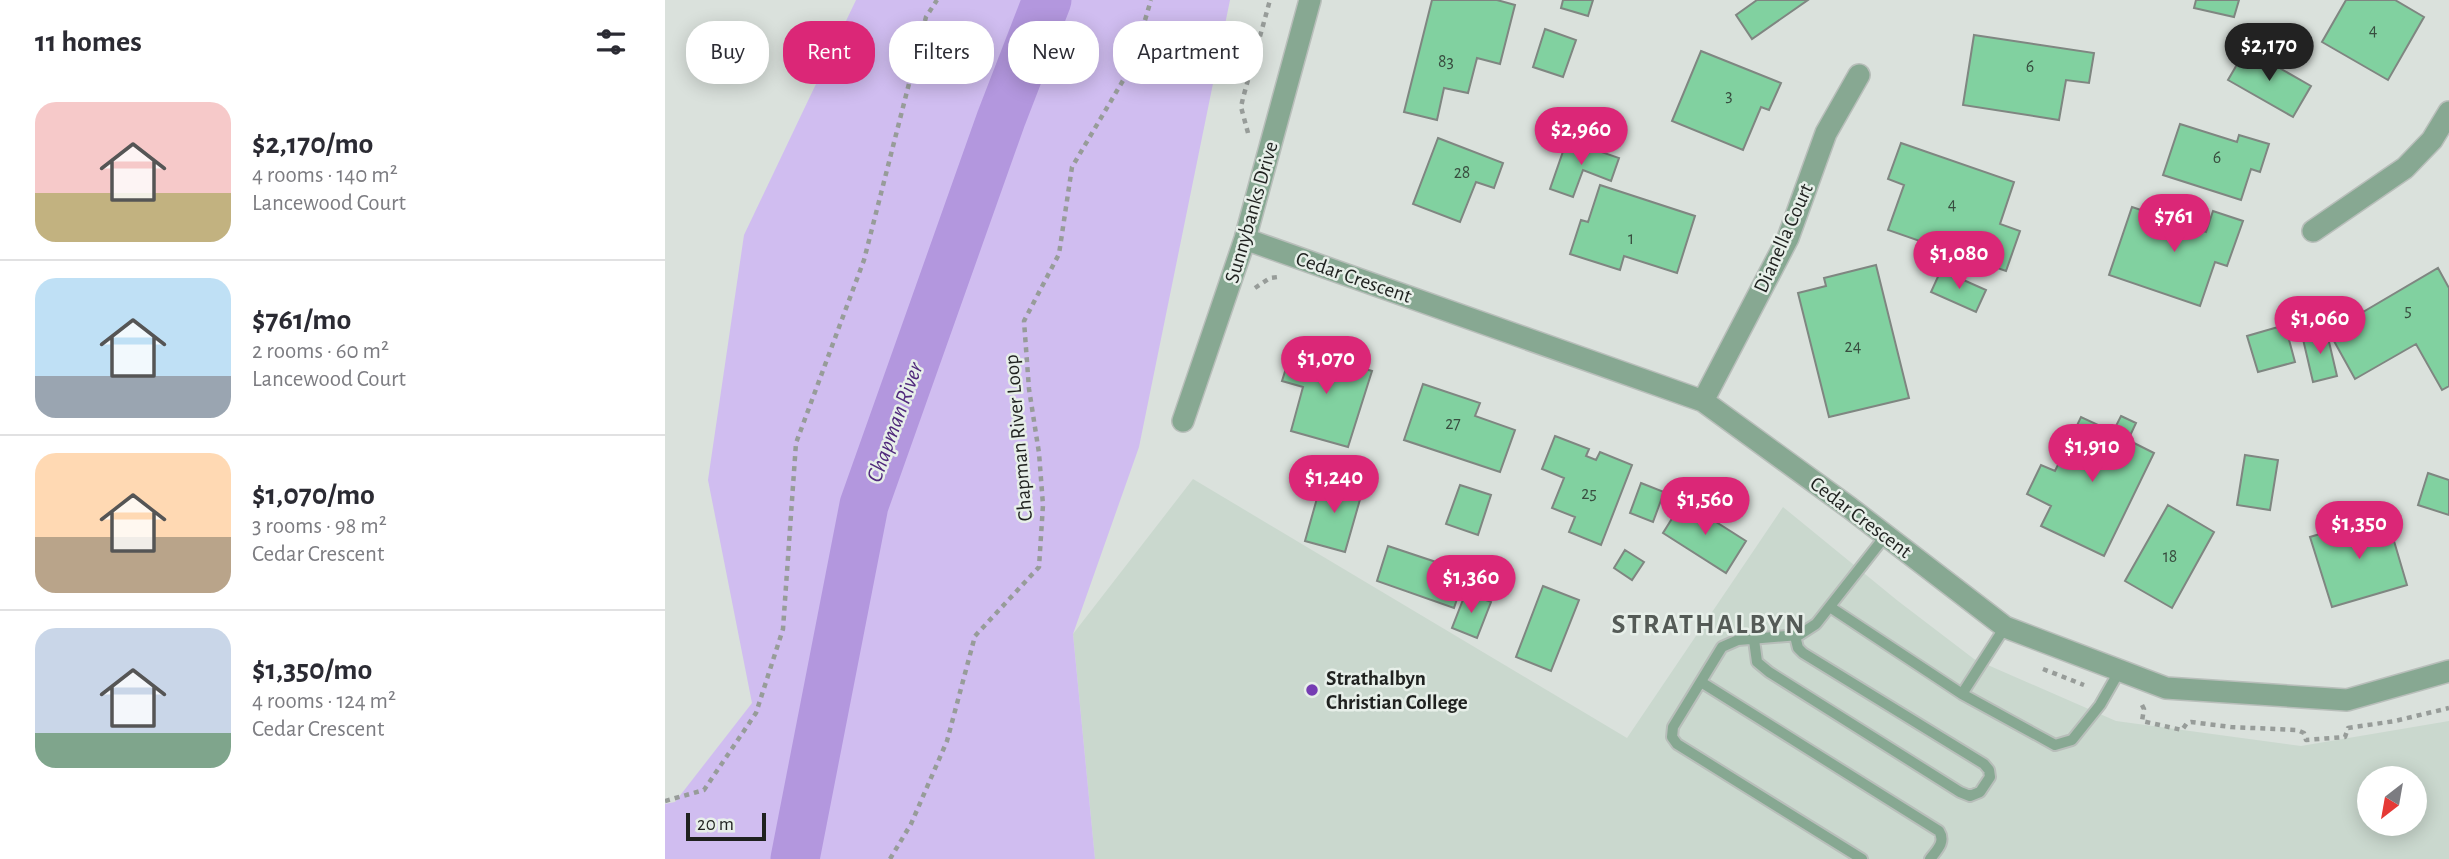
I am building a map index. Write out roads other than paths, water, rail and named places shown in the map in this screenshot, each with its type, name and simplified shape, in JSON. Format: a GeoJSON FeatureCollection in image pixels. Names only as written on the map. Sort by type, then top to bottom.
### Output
{"type":"FeatureCollection","features":[{"type":"Feature","properties":{"kind":"street","name":"Sunnybanks Drive"},"geometry":{"type":"LineString","coordinates":[[1183,421],[1245,239],[1310,0]]}},
{"type":"Feature","properties":{"kind":"street","name":"Dianella Court"},"geometry":{"type":"LineString","coordinates":[[1703,401],[1788,238],[1826,133],[1859,75]]}},
{"type":"Feature","properties":{"kind":"street"},"geometry":{"type":"LineString","coordinates":[[2313,231],[2405,168],[2432,141],[2449,112]]}},
{"type":"Feature","properties":{"kind":"street","name":"Cedar Crescent"},"geometry":{"type":"LineString","coordinates":[[1245,239],[1703,401],[1886,535],[2005,627],[2166,688],[2347,700],[2449,671]]}},
{"type":"Feature","properties":{"kind":"lane"},"geometry":{"type":"LineString","coordinates":[[1862,859],[1677,744],[1672,737],[1673,727],[1722,647],[1738,640],[1795,636],[1817,624],[1886,535]]}},
{"type":"Feature","properties":{"kind":"lane"},"geometry":{"type":"LineString","coordinates":[[1830,607],[1962,694],[2055,745],[2072,740],[2107,694],[2120,670]]}},
{"type":"Feature","properties":{"kind":"lane"},"geometry":{"type":"LineString","coordinates":[[1962,694],[2005,627]]}},
{"type":"Feature","properties":{"kind":"lane"},"geometry":{"type":"LineString","coordinates":[[1754,640],[1758,662],[1769,671],[1959,792],[1970,796],[1980,792],[1990,777],[1984,764],[1803,653],[1798,648],[1795,636]]}},
{"type":"Feature","properties":{"kind":"lane"},"geometry":{"type":"LineString","coordinates":[[1701,682],[1939,831],[1943,837],[1930,859]]}},
{"type":"Feature","properties":{"kind":"waterway","name":"Chapman River"},"geometry":{"type":"LineString","coordinates":[[795,859],[864,505],[1001,119],[1047,0]]}},
{"type":"Feature","properties":{"kind":"place","name":"Strathalbyn Christian College"},"geometry":{"type":"Point","coordinates":[1312,690]}},
{"type":"Feature","properties":{"kind":"district","name":"STRATHALBYN"},"geometry":{"type":"Point","coordinates":[1709,623]}}]}
